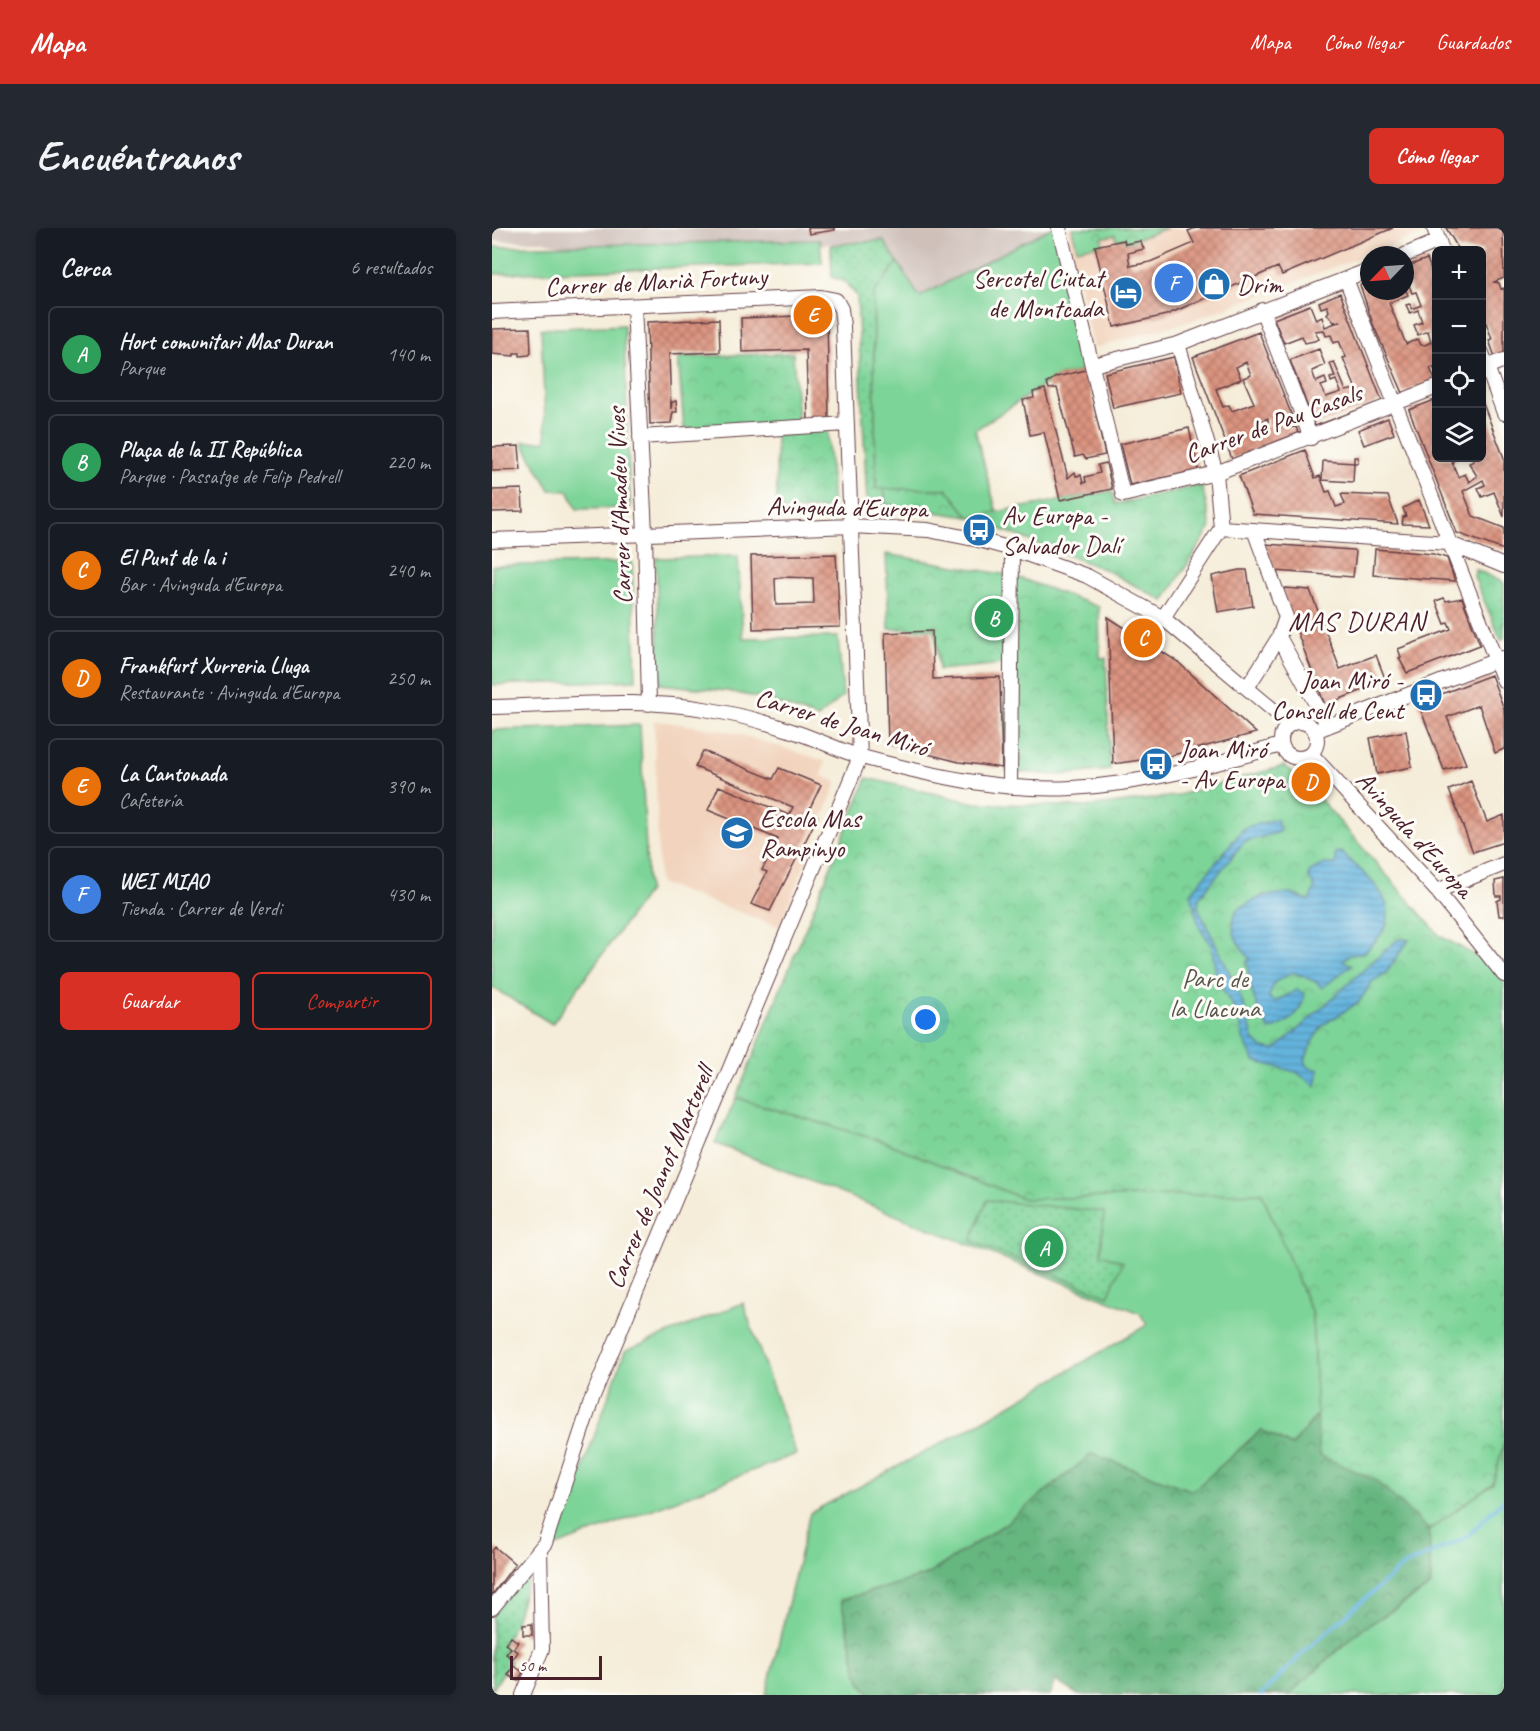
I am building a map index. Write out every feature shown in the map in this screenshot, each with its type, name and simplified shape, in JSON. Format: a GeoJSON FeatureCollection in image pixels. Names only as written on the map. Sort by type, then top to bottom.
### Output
{"type":"FeatureCollection","features":[{"type":"Feature","properties":{"kind":"street"},"geometry":{"type":"LineString","coordinates":[[1059,228],[1093,365],[1178,344],[1360,274]]}},
{"type":"Feature","properties":{"kind":"street"},"geometry":{"type":"LineString","coordinates":[[1414,251],[1438,240]]}},
{"type":"Feature","properties":{"kind":"street"},"geometry":{"type":"LineString","coordinates":[[1346,279],[1448,543],[1500,658],[1504,681]]}},
{"type":"Feature","properties":{"kind":"street","name":"Carrer de Marià Fortuny"},"geometry":{"type":"LineString","coordinates":[[492,312],[821,297],[836,300],[841,309],[847,424]]}},
{"type":"Feature","properties":{"kind":"street","name":"Carrer d'Amadeu Vives"},"geometry":{"type":"LineString","coordinates":[[634,306],[645,533],[649,704]]}},
{"type":"Feature","properties":{"kind":"street"},"geometry":{"type":"LineString","coordinates":[[1262,310],[1311,438]]}},
{"type":"Feature","properties":{"kind":"street"},"geometry":{"type":"LineString","coordinates":[[1163,618],[1221,528],[1216,473],[1178,344]]}},
{"type":"Feature","properties":{"kind":"street"},"geometry":{"type":"LineString","coordinates":[[1486,363],[1504,360]]}},
{"type":"Feature","properties":{"kind":"street","name":"Carrer de Pau Casals"},"geometry":{"type":"LineString","coordinates":[[1093,365],[1123,495],[1216,473],[1311,438],[1432,389]]}},
{"type":"Feature","properties":{"kind":"street"},"geometry":{"type":"LineString","coordinates":[[1486,370],[1504,413]]}},
{"type":"Feature","properties":{"kind":"street"},"geometry":{"type":"LineString","coordinates":[[640,437],[847,424],[860,757]]}},
{"type":"Feature","properties":{"kind":"street","name":"Avinguda d'Europa"},"geometry":{"type":"LineString","coordinates":[[492,540],[851,526],[928,530],[1012,549],[1087,576],[1163,618],[1290,724]]}},
{"type":"Feature","properties":{"kind":"street"},"geometry":{"type":"LineString","coordinates":[[1221,528],[1448,543],[1504,566]]}},
{"type":"Feature","properties":{"kind":"street"},"geometry":{"type":"LineString","coordinates":[[1247,688],[1279,637],[1287,617],[1254,530]]}},
{"type":"Feature","properties":{"kind":"street"},"geometry":{"type":"LineString","coordinates":[[1010,785],[1012,549]]}},
{"type":"Feature","properties":{"kind":"street"},"geometry":{"type":"LineString","coordinates":[[1279,637],[1322,729],[1311,754],[1295,758],[1289,755],[1281,745],[1281,735],[1290,724],[1304,722],[1322,729],[1500,658]]}},
{"type":"Feature","properties":{"kind":"street","name":"Carrer de Joan Miró"},"geometry":{"type":"LineString","coordinates":[[492,707],[649,704],[707,709],[756,720],[860,757],[929,773],[1010,785],[1071,788],[1193,770],[1281,745]]}},
{"type":"Feature","properties":{"kind":"street","name":"Avinguda d'Europa"},"geometry":{"type":"LineString","coordinates":[[1311,754],[1437,891],[1504,975]]}},
{"type":"Feature","properties":{"kind":"street","name":"Carrer de Joanot Martorell"},"geometry":{"type":"LineString","coordinates":[[493,1606],[544,1543],[593,1396],[860,757]]}},
{"type":"Feature","properties":{"kind":"street"},"geometry":{"type":"LineString","coordinates":[[1437,891],[1504,864]]}},
{"type":"Feature","properties":{"kind":"street"},"geometry":{"type":"LineString","coordinates":[[523,1695],[542,1648],[540,1549]]}},
{"type":"Feature","properties":{"kind":"shaded area"},"geometry":{"type":"Polygon","coordinates":[[[492,228],[1051,228],[919,297],[883,240],[627,260],[543,241],[492,241],[492,228]]]}},
{"type":"Feature","properties":{"kind":"shaded area"},"geometry":{"type":"Polygon","coordinates":[[[1067,228],[1420,228],[1422,234],[1390,246],[1360,246],[1360,257],[1194,320],[1093,348],[1067,228]]]}},
{"type":"Feature","properties":{"kind":"shaded area","name":"Escola Mas Rampinyo"},"geometry":{"type":"Polygon","coordinates":[[[654,720],[732,732],[825,761],[822,776],[837,782],[780,927],[659,883],[654,720]]]}},
{"type":"Feature","properties":{"kind":"green space"},"geometry":{"type":"Polygon","coordinates":[[[1051,228],[1055,228],[1086,370],[1056,377],[975,430],[997,513],[969,517],[947,489],[876,490],[873,293],[898,262],[919,297],[1051,228]]]}},
{"type":"Feature","properties":{"kind":"green space"},"geometry":{"type":"Polygon","coordinates":[[[1072,228],[1167,228],[1126,243],[1125,239],[1116,240],[1115,235],[1102,238],[1103,244],[1077,249],[1072,228]]]}},
{"type":"Feature","properties":{"kind":"green space"},"geometry":{"type":"Polygon","coordinates":[[[820,240],[822,263],[492,274],[492,247],[820,240]]]}},
{"type":"Feature","properties":{"kind":"green space"},"geometry":{"type":"Polygon","coordinates":[[[883,240],[898,262],[873,294],[876,489],[884,489],[886,505],[867,504],[857,296],[844,281],[832,277],[831,245],[883,240]]]}},
{"type":"Feature","properties":{"kind":"green space"},"geometry":{"type":"Polygon","coordinates":[[[624,325],[630,508],[577,509],[568,491],[550,490],[522,442],[546,441],[541,329],[624,325]]]}},
{"type":"Feature","properties":{"kind":"green space"},"geometry":{"type":"Polygon","coordinates":[[[793,353],[798,423],[827,422],[833,509],[777,510],[776,435],[684,428],[678,357],[793,353]]]}},
{"type":"Feature","properties":{"kind":"green space"},"geometry":{"type":"Polygon","coordinates":[[[1202,485],[1211,527],[1164,601],[1106,570],[969,517],[1112,491],[1116,504],[1202,485]]]}},
{"type":"Feature","properties":{"kind":"green space"},"geometry":{"type":"Polygon","coordinates":[[[884,489],[947,489],[969,517],[886,505],[884,489]]]}},
{"type":"Feature","properties":{"kind":"green space"},"geometry":{"type":"Polygon","coordinates":[[[886,554],[1014,576],[1099,607],[1100,658],[1106,658],[1110,770],[1058,775],[1006,771],[1004,664],[939,670],[935,629],[889,629],[886,554]]]}},
{"type":"Feature","properties":{"kind":"green space"},"geometry":{"type":"Polygon","coordinates":[[[738,556],[743,638],[838,637],[843,696],[818,718],[765,699],[727,691],[660,684],[656,558],[738,556]]]}},
{"type":"Feature","properties":{"kind":"green space"},"geometry":{"type":"Polygon","coordinates":[[[632,562],[636,680],[492,685],[492,566],[632,562]]]}},
{"type":"Feature","properties":{"kind":"green space"},"geometry":{"type":"Polygon","coordinates":[[[1475,569],[1504,583],[1504,639],[1501,640],[1474,577],[1475,569]]]}},
{"type":"Feature","properties":{"kind":"green space"},"geometry":{"type":"Polygon","coordinates":[[[640,725],[648,891],[552,1024],[492,987],[492,730],[640,725]]]}},
{"type":"Feature","properties":{"kind":"green space","name":"Parc de la Llacuna"},"geometry":{"type":"Polygon","coordinates":[[[1284,766],[1305,782],[1440,936],[1504,971],[1504,1442],[1493,1483],[1429,1530],[1375,1480],[1319,1455],[1312,1314],[1262,1193],[1024,1199],[882,1141],[736,1098],[867,778],[975,803],[1086,807],[1175,796],[1284,766]]]}},
{"type":"Feature","properties":{"kind":"green space"},"geometry":{"type":"Polygon","coordinates":[[[736,1098],[882,1141],[1171,1193],[1262,1193],[1312,1314],[1317,1415],[1292,1446],[1261,1430],[1193,1491],[1092,1454],[1005,1524],[927,1575],[841,1600],[860,1682],[872,1695],[766,1695],[810,1513],[981,1422],[1147,1325],[1140,1313],[715,1143],[736,1098]]]}},
{"type":"Feature","properties":{"kind":"green space"},"geometry":{"type":"Polygon","coordinates":[[[987,1200],[1104,1212],[1101,1254],[1123,1262],[1108,1296],[971,1241],[987,1200]]]}},
{"type":"Feature","properties":{"kind":"green space"},"geometry":{"type":"Polygon","coordinates":[[[743,1303],[796,1454],[554,1547],[625,1351],[743,1303]]]}},
{"type":"Feature","properties":{"kind":"green space"},"geometry":{"type":"Polygon","coordinates":[[[1317,1415],[1320,1455],[1375,1479],[1429,1530],[1431,1586],[1359,1631],[1288,1695],[1078,1695],[1056,1681],[1050,1695],[872,1695],[860,1682],[841,1600],[927,1575],[1005,1524],[1092,1454],[1193,1491],[1261,1430],[1292,1446],[1317,1415]]]}},
{"type":"Feature","properties":{"kind":"green space"},"geometry":{"type":"Polygon","coordinates":[[[1504,1442],[1504,1695],[1288,1695],[1359,1631],[1431,1586],[1429,1530],[1493,1483],[1504,1442]]]}},
{"type":"Feature","properties":{"kind":"green space"},"geometry":{"type":"Polygon","coordinates":[[[523,1574],[528,1579],[514,1625],[503,1645],[507,1650],[504,1653],[511,1661],[492,1690],[492,1615],[523,1574]]]}},
{"type":"Feature","properties":{"kind":"water"},"geometry":{"type":"Polygon","coordinates":[[[1277,819],[1280,832],[1244,842],[1199,898],[1198,907],[1237,988],[1248,1017],[1253,1039],[1263,1048],[1275,1050],[1398,939],[1409,940],[1387,972],[1372,982],[1359,1002],[1323,1025],[1313,1040],[1305,1060],[1308,1067],[1319,1070],[1316,1086],[1296,1072],[1254,1061],[1243,1038],[1239,1017],[1217,980],[1211,944],[1199,927],[1191,893],[1244,828],[1277,819]]]}},
{"type":"Feature","properties":{"kind":"water"},"geometry":{"type":"Polygon","coordinates":[[[1341,852],[1366,875],[1381,894],[1388,915],[1386,926],[1365,952],[1348,956],[1343,961],[1352,965],[1322,988],[1316,982],[1293,972],[1275,982],[1269,997],[1274,1002],[1297,990],[1305,994],[1297,1013],[1283,1024],[1270,1030],[1260,1014],[1251,988],[1247,961],[1250,959],[1233,930],[1237,909],[1263,896],[1290,893],[1309,901],[1315,887],[1308,877],[1310,871],[1324,864],[1336,864],[1335,853],[1341,852]]]}},
{"type":"Feature","properties":{"kind":"building"},"geometry":{"type":"Polygon","coordinates":[[[808,228],[834,228],[835,230],[809,234],[808,228]]]}},
{"type":"Feature","properties":{"kind":"building"},"geometry":{"type":"Polygon","coordinates":[[[1196,228],[1393,228],[1282,275],[1278,267],[1166,315],[1114,327],[1095,246],[1124,240],[1125,244],[1140,241],[1144,249],[1128,253],[1130,266],[1150,262],[1194,243],[1188,231],[1196,228]]]}},
{"type":"Feature","properties":{"kind":"building"},"geometry":{"type":"Polygon","coordinates":[[[1446,228],[1503,228],[1504,278],[1494,282],[1499,283],[1501,289],[1504,288],[1504,353],[1495,357],[1486,323],[1486,246],[1457,246],[1446,228]]]}},
{"type":"Feature","properties":{"kind":"building"},"geometry":{"type":"Polygon","coordinates":[[[1427,259],[1432,272],[1432,367],[1430,368],[1432,381],[1403,393],[1365,300],[1396,300],[1389,303],[1406,344],[1418,339],[1421,345],[1431,342],[1428,331],[1418,335],[1414,325],[1422,322],[1418,310],[1410,313],[1406,305],[1410,304],[1412,309],[1421,305],[1416,292],[1414,292],[1414,264],[1427,259]]]}},
{"type":"Feature","properties":{"kind":"building"},"geometry":{"type":"Polygon","coordinates":[[[1340,293],[1382,401],[1315,426],[1290,360],[1319,349],[1325,365],[1312,371],[1316,382],[1325,378],[1327,384],[1321,386],[1326,397],[1341,392],[1336,380],[1331,382],[1330,378],[1335,377],[1330,363],[1334,362],[1346,391],[1356,389],[1343,358],[1346,357],[1339,341],[1334,343],[1331,335],[1326,336],[1324,330],[1315,331],[1319,339],[1314,341],[1305,343],[1302,336],[1284,343],[1274,319],[1310,305],[1316,320],[1322,317],[1325,327],[1341,321],[1334,322],[1327,314],[1329,311],[1327,306],[1321,308],[1319,302],[1340,293]]]}},
{"type":"Feature","properties":{"kind":"building"},"geometry":{"type":"Polygon","coordinates":[[[827,315],[829,419],[808,420],[806,350],[742,352],[741,318],[827,315]]]}},
{"type":"Feature","properties":{"kind":"building"},"geometry":{"type":"Polygon","coordinates":[[[719,319],[720,352],[669,354],[671,409],[672,402],[676,401],[677,412],[673,412],[671,423],[650,424],[647,322],[719,319]]]}},
{"type":"Feature","properties":{"kind":"building"},"geometry":{"type":"Polygon","coordinates":[[[530,328],[531,353],[529,355],[492,354],[492,329],[530,328]]]}},
{"type":"Feature","properties":{"kind":"building"},"geometry":{"type":"Polygon","coordinates":[[[1259,332],[1292,416],[1285,419],[1288,429],[1296,426],[1298,433],[1232,459],[1193,357],[1259,332]],[[1246,362],[1236,367],[1241,379],[1216,389],[1223,407],[1229,405],[1232,411],[1254,403],[1243,378],[1251,375],[1246,362]],[[1268,418],[1256,423],[1259,429],[1268,426],[1268,418]]]}},
{"type":"Feature","properties":{"kind":"building"},"geometry":{"type":"Polygon","coordinates":[[[1174,357],[1181,393],[1113,408],[1105,373],[1174,357]]]}},
{"type":"Feature","properties":{"kind":"building"},"geometry":{"type":"Polygon","coordinates":[[[1086,370],[1105,455],[1086,459],[1083,455],[1075,457],[1057,388],[1049,389],[1047,383],[1056,377],[1086,370]]]}},
{"type":"Feature","properties":{"kind":"building"},"geometry":{"type":"Polygon","coordinates":[[[1045,389],[1068,478],[1075,472],[1076,476],[1081,475],[1083,483],[1086,482],[1085,477],[1100,473],[1098,465],[1106,463],[1112,489],[1060,500],[1044,432],[1030,435],[1023,400],[1034,398],[1033,392],[1045,389]]]}},
{"type":"Feature","properties":{"kind":"building"},"geometry":{"type":"Polygon","coordinates":[[[1432,401],[1432,462],[1452,462],[1458,477],[1465,474],[1469,482],[1477,476],[1469,463],[1486,462],[1486,411],[1504,458],[1504,517],[1494,492],[1482,497],[1478,488],[1485,485],[1483,480],[1463,491],[1473,516],[1504,528],[1504,550],[1457,533],[1409,410],[1432,401]]]}},
{"type":"Feature","properties":{"kind":"building"},"geometry":{"type":"Polygon","coordinates":[[[1388,418],[1394,434],[1364,445],[1358,430],[1388,418]]]}},
{"type":"Feature","properties":{"kind":"building"},"geometry":{"type":"Polygon","coordinates":[[[1189,428],[1198,470],[1130,485],[1120,444],[1189,428]]]}},
{"type":"Feature","properties":{"kind":"building"},"geometry":{"type":"Polygon","coordinates":[[[519,446],[521,470],[492,471],[492,447],[519,446]]]}},
{"type":"Feature","properties":{"kind":"building"},"geometry":{"type":"Polygon","coordinates":[[[1305,450],[1315,478],[1320,476],[1326,492],[1330,491],[1336,507],[1345,504],[1341,494],[1388,496],[1398,524],[1253,514],[1239,476],[1305,450]]]}},
{"type":"Feature","properties":{"kind":"building"},"geometry":{"type":"Polygon","coordinates":[[[1354,457],[1358,457],[1358,463],[1354,463],[1354,457]]]}},
{"type":"Feature","properties":{"kind":"building"},"geometry":{"type":"Polygon","coordinates":[[[1323,461],[1354,463],[1353,482],[1322,480],[1323,461]]]}},
{"type":"Feature","properties":{"kind":"building"},"geometry":{"type":"Polygon","coordinates":[[[522,489],[523,511],[492,512],[492,490],[522,489]]]}},
{"type":"Feature","properties":{"kind":"building"},"geometry":{"type":"Polygon","coordinates":[[[1419,500],[1429,525],[1402,524],[1403,517],[1406,516],[1403,508],[1419,500]]]}},
{"type":"Feature","properties":{"kind":"building"},"geometry":{"type":"Polygon","coordinates":[[[1265,544],[1353,550],[1356,552],[1353,577],[1275,571],[1265,544]]]}},
{"type":"Feature","properties":{"kind":"building"},"geometry":{"type":"Polygon","coordinates":[[[1375,549],[1433,554],[1447,558],[1455,581],[1373,575],[1375,549]]]}},
{"type":"Feature","properties":{"kind":"building"},"geometry":{"type":"Polygon","coordinates":[[[836,554],[840,627],[753,629],[751,556],[836,554]],[[781,577],[775,579],[776,605],[814,604],[813,578],[781,577]]]}},
{"type":"Feature","properties":{"kind":"building"},"geometry":{"type":"Polygon","coordinates":[[[1247,570],[1253,606],[1218,612],[1212,576],[1247,570]]]}},
{"type":"Feature","properties":{"kind":"building"},"geometry":{"type":"Polygon","coordinates":[[[1286,588],[1310,590],[1340,669],[1376,655],[1386,681],[1325,705],[1281,590],[1286,588]]]}},
{"type":"Feature","properties":{"kind":"building"},"geometry":{"type":"Polygon","coordinates":[[[1444,598],[1446,601],[1462,598],[1480,645],[1407,673],[1399,658],[1401,657],[1398,649],[1451,629],[1448,622],[1445,624],[1436,601],[1444,598]]]}},
{"type":"Feature","properties":{"kind":"building"},"geometry":{"type":"Polygon","coordinates":[[[1108,617],[1178,662],[1256,733],[1169,756],[1113,764],[1108,617]]]}},
{"type":"Feature","properties":{"kind":"building"},"geometry":{"type":"Polygon","coordinates":[[[932,631],[933,679],[1000,677],[1002,768],[959,762],[888,744],[885,633],[932,631]]]}},
{"type":"Feature","properties":{"kind":"building"},"geometry":{"type":"Polygon","coordinates":[[[1491,675],[1504,709],[1504,749],[1495,753],[1479,705],[1447,717],[1466,764],[1444,770],[1418,703],[1491,675]]]}},
{"type":"Feature","properties":{"kind":"building"},"geometry":{"type":"Polygon","coordinates":[[[1406,731],[1412,767],[1377,774],[1370,738],[1406,731]]]}},
{"type":"Feature","properties":{"kind":"building"},"geometry":{"type":"Polygon","coordinates":[[[703,751],[773,779],[779,768],[821,785],[808,812],[818,816],[770,911],[751,904],[767,872],[762,870],[778,839],[708,810],[719,786],[789,815],[793,807],[695,767],[703,751]]]}},
{"type":"Feature","properties":{"kind":"building"},"geometry":{"type":"Polygon","coordinates":[[[1471,781],[1487,822],[1504,815],[1504,842],[1473,852],[1449,790],[1471,781]]]}},
{"type":"Feature","properties":{"kind":"building"},"geometry":{"type":"Polygon","coordinates":[[[1504,879],[1504,916],[1499,916],[1497,901],[1501,899],[1501,896],[1496,896],[1495,881],[1504,879]]]}},
{"type":"Feature","properties":{"kind":"building"},"geometry":{"type":"Polygon","coordinates":[[[495,1547],[515,1564],[492,1595],[492,1551],[495,1547]]]}},
{"type":"Feature","properties":{"kind":"building"},"geometry":{"type":"Polygon","coordinates":[[[532,1624],[532,1635],[523,1635],[523,1625],[532,1624]]]}},
{"type":"Feature","properties":{"kind":"building"},"geometry":{"type":"Polygon","coordinates":[[[511,1637],[518,1642],[513,1649],[518,1652],[513,1659],[506,1654],[511,1648],[505,1644],[511,1637]]]}},
{"type":"Feature","properties":{"kind":"building"},"geometry":{"type":"Polygon","coordinates":[[[514,1666],[523,1672],[518,1681],[508,1675],[514,1666]]]}},
{"type":"Feature","properties":{"kind":"waterway"},"geometry":{"type":"LineString","coordinates":[[1261,1695],[1305,1651],[1403,1566],[1467,1537],[1504,1499]]}},
{"type":"Feature","properties":{"kind":"place","name":"WEI MIAO"},"geometry":{"type":"Point","coordinates":[1174,283]}},
{"type":"Feature","properties":{"kind":"place","name":"Drim"},"geometry":{"type":"Point","coordinates":[1214,284]}},
{"type":"Feature","properties":{"kind":"place","name":"Sercotel Ciutat de Montcada"},"geometry":{"type":"Point","coordinates":[1126,293]}},
{"type":"Feature","properties":{"kind":"place","name":"La Cantonada"},"geometry":{"type":"Point","coordinates":[813,315]}},
{"type":"Feature","properties":{"kind":"place","name":"Av Europa - Salvador Dalí"},"geometry":{"type":"Point","coordinates":[979,530]}},
{"type":"Feature","properties":{"kind":"place","name":"Plaça de la II República"},"geometry":{"type":"Point","coordinates":[994,618]}},
{"type":"Feature","properties":{"kind":"place","name":"El Punt de la i"},"geometry":{"type":"Point","coordinates":[1143,638]}},
{"type":"Feature","properties":{"kind":"place","name":"Joan Miró - Consell de Cent"},"geometry":{"type":"Point","coordinates":[1426,695]}},
{"type":"Feature","properties":{"kind":"place","name":"Joan Miró - Av Europa"},"geometry":{"type":"Point","coordinates":[1156,764]}},
{"type":"Feature","properties":{"kind":"place","name":"Frankfurt Xurreria Lluga"},"geometry":{"type":"Point","coordinates":[1311,782]}},
{"type":"Feature","properties":{"kind":"place","name":"Escola Mas Rampinyo"},"geometry":{"type":"Point","coordinates":[737,833]}},
{"type":"Feature","properties":{"kind":"place","name":"Hort comunitari Mas Duran"},"geometry":{"type":"Point","coordinates":[1044,1248]}},
{"type":"Feature","properties":{"kind":"district","name":"MAS DURAN"},"geometry":{"type":"Point","coordinates":[1357,621]}}]}
